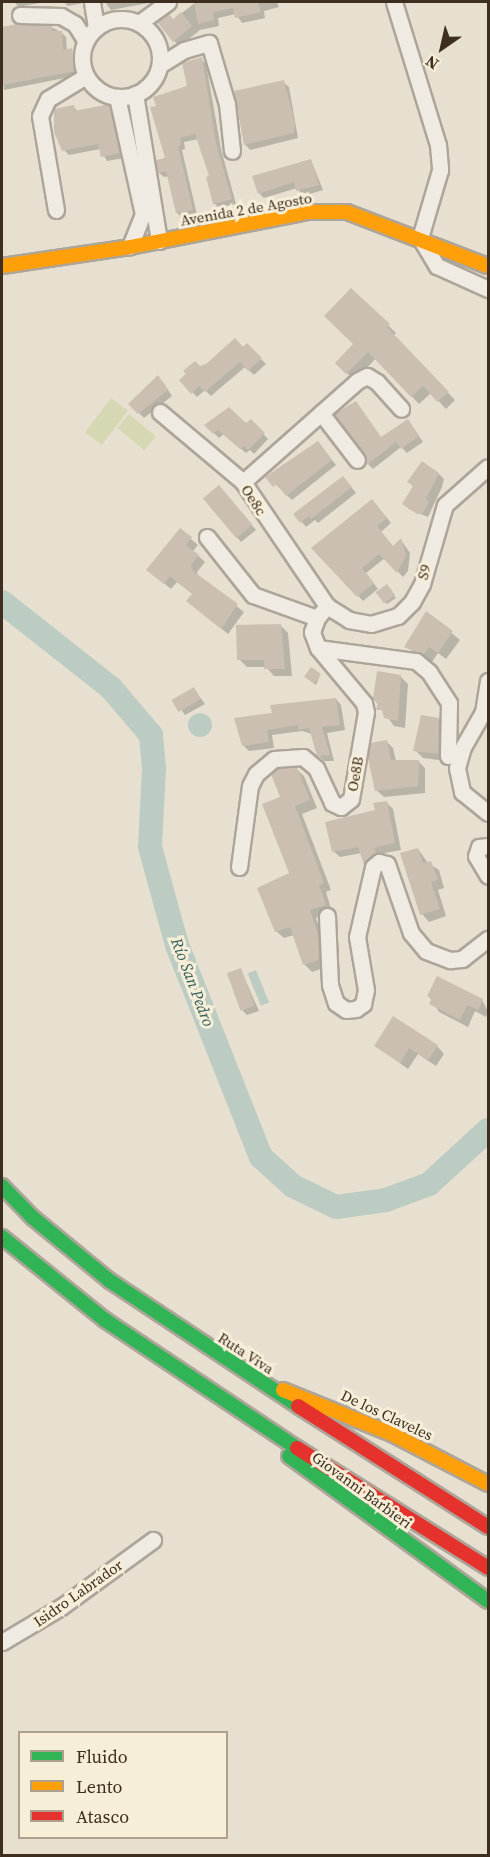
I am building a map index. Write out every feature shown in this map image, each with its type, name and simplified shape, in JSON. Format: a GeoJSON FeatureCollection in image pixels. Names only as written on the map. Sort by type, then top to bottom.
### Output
{"type":"FeatureCollection","features":[{"type":"Feature","properties":{"kind":"main road","name":"Avenida 2 de Agosto"},"geometry":{"type":"LineString","coordinates":[[2,266],[130,247],[309,212],[348,212],[489,266]]}},
{"type":"Feature","properties":{"kind":"main road","name":"Ruta Viva"},"geometry":{"type":"LineString","coordinates":[[2,1186],[32,1217],[110,1281],[268,1387],[489,1527]]}},
{"type":"Feature","properties":{"kind":"main road"},"geometry":{"type":"LineString","coordinates":[[2,1237],[105,1320],[221,1400],[489,1568]]}},
{"type":"Feature","properties":{"kind":"main road","name":"De los Claveles"},"geometry":{"type":"LineString","coordinates":[[268,1387],[297,1392],[382,1429],[489,1484]]}},
{"type":"Feature","properties":{"kind":"main road","name":"Giovanni Barbieri"},"geometry":{"type":"LineString","coordinates":[[221,1400],[300,1466],[489,1601]]}},
{"type":"Feature","properties":{"kind":"street"},"geometry":{"type":"LineString","coordinates":[[92,2],[96,26]]}},
{"type":"Feature","properties":{"kind":"street"},"geometry":{"type":"LineString","coordinates":[[140,23],[168,2]]}},
{"type":"Feature","properties":{"kind":"street"},"geometry":{"type":"LineString","coordinates":[[394,2],[438,145],[440,170],[420,238],[436,266],[489,289]]}},
{"type":"Feature","properties":{"kind":"street"},"geometry":{"type":"LineString","coordinates":[[20,15],[61,16],[85,34],[82,60],[86,76],[96,88],[117,98],[135,94],[154,80],[160,65],[160,48],[152,34],[140,23],[124,19],[96,26],[86,40]]}},
{"type":"Feature","properties":{"kind":"street"},"geometry":{"type":"LineString","coordinates":[[160,65],[184,50],[209,43],[227,104],[232,152]]}},
{"type":"Feature","properties":{"kind":"street"},"geometry":{"type":"LineString","coordinates":[[56,210],[40,116],[48,99],[86,76]]}},
{"type":"Feature","properties":{"kind":"street"},"geometry":{"type":"LineString","coordinates":[[135,94],[159,241]]}},
{"type":"Feature","properties":{"kind":"street"},"geometry":{"type":"LineString","coordinates":[[117,98],[143,214],[130,247]]}},
{"type":"Feature","properties":{"kind":"street"},"geometry":{"type":"LineString","coordinates":[[243,482],[367,376],[401,409]]}},
{"type":"Feature","properties":{"kind":"street","name":"Oe8c"},"geometry":{"type":"LineString","coordinates":[[160,412],[243,482],[327,606]]}},
{"type":"Feature","properties":{"kind":"street"},"geometry":{"type":"LineString","coordinates":[[321,413],[357,460]]}},
{"type":"Feature","properties":{"kind":"street","name":"S9"},"geometry":{"type":"LineString","coordinates":[[327,606],[349,620],[371,624],[398,616],[412,602],[422,584],[445,505],[489,467]]}},
{"type":"Feature","properties":{"kind":"street"},"geometry":{"type":"LineString","coordinates":[[207,537],[253,595],[317,618]]}},
{"type":"Feature","properties":{"kind":"street"},"geometry":{"type":"LineString","coordinates":[[327,606],[317,618],[312,632],[318,648],[416,661],[429,672],[449,703],[448,756]]}},
{"type":"Feature","properties":{"kind":"street","name":"Oe8B"},"geometry":{"type":"LineString","coordinates":[[239,867],[250,786],[256,774],[274,759],[303,757],[316,768],[332,803],[340,807],[351,799],[366,712],[364,703],[318,648]]}},
{"type":"Feature","properties":{"kind":"street"},"geometry":{"type":"LineString","coordinates":[[489,681],[483,712],[463,747],[457,768],[462,792],[489,813]]}},
{"type":"Feature","properties":{"kind":"street"},"geometry":{"type":"LineString","coordinates":[[489,846],[479,847],[476,856],[489,876]]}},
{"type":"Feature","properties":{"kind":"street"},"geometry":{"type":"LineString","coordinates":[[327,916],[330,985],[336,1003],[346,1010],[356,1010],[363,1004],[366,990],[357,937],[373,867],[379,862],[387,864],[411,933],[426,951],[450,960],[462,959],[489,939]]}},
{"type":"Feature","properties":{"kind":"street","name":"Isidro Labrador"},"geometry":{"type":"LineString","coordinates":[[2,1642],[61,1607],[153,1540]]}},
{"type":"Feature","properties":{"kind":"green space"},"geometry":{"type":"Polygon","coordinates":[[[111,398],[128,411],[102,445],[85,432],[111,398]]]}},
{"type":"Feature","properties":{"kind":"green space"},"geometry":{"type":"Polygon","coordinates":[[[129,414],[156,436],[144,450],[117,428],[129,414]]]}},
{"type":"Feature","properties":{"kind":"shaded area"},"geometry":{"type":"Polygon","coordinates":[[[200,713],[208,717],[212,725],[208,733],[200,737],[192,733],[188,725],[192,717],[200,713]]]}},
{"type":"Feature","properties":{"kind":"shaded area"},"geometry":{"type":"Polygon","coordinates":[[[256,970],[269,1002],[261,1006],[248,973],[256,970]]]}},
{"type":"Feature","properties":{"kind":"building"},"geometry":{"type":"Polygon","coordinates":[[[194,2],[258,2],[261,12],[235,18],[233,8],[213,12],[214,20],[198,24],[194,2]]]}},
{"type":"Feature","properties":{"kind":"building"},"geometry":{"type":"Polygon","coordinates":[[[181,12],[192,26],[173,42],[157,22],[169,14],[173,19],[181,12]]]}},
{"type":"Feature","properties":{"kind":"building"},"geometry":{"type":"Polygon","coordinates":[[[17,24],[52,26],[52,31],[62,31],[63,50],[72,48],[76,71],[2,85],[2,27],[17,24]]]}},
{"type":"Feature","properties":{"kind":"building"},"geometry":{"type":"Polygon","coordinates":[[[202,57],[216,143],[232,199],[213,204],[206,177],[209,176],[195,134],[180,138],[181,145],[178,146],[193,210],[176,213],[166,171],[158,173],[156,160],[165,158],[150,107],[156,106],[153,97],[187,86],[182,63],[202,57]]]}},
{"type":"Feature","properties":{"kind":"building"},"geometry":{"type":"Polygon","coordinates":[[[284,80],[295,124],[294,133],[244,145],[234,91],[284,80]]]}},
{"type":"Feature","properties":{"kind":"building"},"geometry":{"type":"Polygon","coordinates":[[[109,104],[120,153],[101,157],[98,144],[62,151],[54,132],[54,109],[74,105],[75,111],[109,104]]]}},
{"type":"Feature","properties":{"kind":"building"},"geometry":{"type":"Polygon","coordinates":[[[311,159],[319,185],[296,191],[294,182],[258,194],[252,176],[311,159]]]}},
{"type":"Feature","properties":{"kind":"building"},"geometry":{"type":"Polygon","coordinates":[[[351,288],[390,324],[387,327],[449,392],[437,402],[423,386],[411,397],[368,352],[346,374],[335,363],[353,344],[324,316],[351,288]]]}},
{"type":"Feature","properties":{"kind":"building"},"geometry":{"type":"Polygon","coordinates":[[[235,338],[243,347],[247,343],[262,358],[248,371],[240,362],[205,392],[199,386],[191,394],[179,380],[186,374],[183,371],[195,361],[200,366],[206,364],[235,338]]]}},
{"type":"Feature","properties":{"kind":"building"},"geometry":{"type":"Polygon","coordinates":[[[158,375],[168,390],[138,414],[128,404],[158,375]]]}},
{"type":"Feature","properties":{"kind":"building"},"geometry":{"type":"Polygon","coordinates":[[[356,401],[381,437],[408,419],[419,436],[401,449],[396,442],[367,465],[365,454],[334,414],[356,401]]]}},
{"type":"Feature","properties":{"kind":"building"},"geometry":{"type":"Polygon","coordinates":[[[229,407],[246,423],[251,419],[265,433],[248,450],[244,446],[240,449],[218,430],[213,434],[204,425],[229,407]]]}},
{"type":"Feature","properties":{"kind":"building"},"geometry":{"type":"Polygon","coordinates":[[[318,441],[332,460],[286,496],[277,484],[273,487],[265,477],[318,441]]]}},
{"type":"Feature","properties":{"kind":"building"},"geometry":{"type":"Polygon","coordinates":[[[422,461],[439,473],[426,499],[429,502],[423,513],[417,514],[402,504],[413,486],[407,482],[422,461]]]}},
{"type":"Feature","properties":{"kind":"building"},"geometry":{"type":"Polygon","coordinates":[[[343,476],[352,487],[311,519],[309,516],[300,523],[293,514],[343,476]]]}},
{"type":"Feature","properties":{"kind":"building"},"geometry":{"type":"Polygon","coordinates":[[[219,485],[252,525],[236,538],[203,498],[219,485]]]}},
{"type":"Feature","properties":{"kind":"building"},"geometry":{"type":"Polygon","coordinates":[[[372,499],[387,518],[377,526],[393,546],[401,538],[406,555],[397,573],[379,554],[362,568],[374,583],[357,597],[311,548],[372,499]]]}},
{"type":"Feature","properties":{"kind":"building"},"geometry":{"type":"Polygon","coordinates":[[[180,528],[192,537],[186,545],[199,555],[191,565],[193,571],[238,604],[221,629],[186,601],[192,594],[170,576],[164,584],[146,570],[180,528]]]}},
{"type":"Feature","properties":{"kind":"building"},"geometry":{"type":"Polygon","coordinates":[[[387,584],[395,595],[384,604],[376,592],[387,584]]]}},
{"type":"Feature","properties":{"kind":"building"},"geometry":{"type":"Polygon","coordinates":[[[426,611],[453,631],[438,653],[429,647],[423,655],[404,647],[426,611]]]}},
{"type":"Feature","properties":{"kind":"building"},"geometry":{"type":"Polygon","coordinates":[[[281,624],[285,669],[264,669],[264,660],[237,660],[236,625],[281,624]]]}},
{"type":"Feature","properties":{"kind":"building"},"geometry":{"type":"Polygon","coordinates":[[[311,667],[321,674],[314,684],[304,677],[311,667]]]}},
{"type":"Feature","properties":{"kind":"building"},"geometry":{"type":"Polygon","coordinates":[[[377,671],[401,675],[398,721],[384,718],[382,710],[376,710],[378,703],[373,699],[377,671]]]}},
{"type":"Feature","properties":{"kind":"building"},"geometry":{"type":"Polygon","coordinates":[[[194,687],[201,699],[178,712],[171,700],[194,687]]]}},
{"type":"Feature","properties":{"kind":"building"},"geometry":{"type":"Polygon","coordinates":[[[336,698],[340,725],[322,727],[330,755],[317,756],[309,728],[298,730],[298,725],[267,730],[269,742],[242,746],[234,718],[272,713],[270,705],[336,698]]]}},
{"type":"Feature","properties":{"kind":"building"},"geometry":{"type":"Polygon","coordinates":[[[421,715],[439,718],[438,754],[413,751],[421,715]]]}},
{"type":"Feature","properties":{"kind":"building"},"geometry":{"type":"Polygon","coordinates":[[[387,740],[391,760],[419,760],[418,786],[375,791],[368,758],[370,743],[387,740]]]}},
{"type":"Feature","properties":{"kind":"building"},"geometry":{"type":"Polygon","coordinates":[[[297,767],[310,800],[295,806],[324,883],[319,885],[326,905],[310,910],[318,935],[319,960],[303,965],[290,927],[275,932],[257,888],[289,873],[262,804],[280,797],[271,774],[280,768],[297,767]]]}},
{"type":"Feature","properties":{"kind":"building"},"geometry":{"type":"Polygon","coordinates":[[[387,801],[395,843],[374,848],[376,853],[364,865],[358,847],[332,852],[325,822],[375,810],[373,803],[387,801]]]}},
{"type":"Feature","properties":{"kind":"building"},"geometry":{"type":"Polygon","coordinates":[[[418,848],[423,863],[431,861],[438,880],[431,882],[440,909],[420,915],[400,853],[418,848]]]}},
{"type":"Feature","properties":{"kind":"building"},"geometry":{"type":"Polygon","coordinates":[[[241,968],[255,1006],[241,1011],[227,973],[241,968]]]}},
{"type":"Feature","properties":{"kind":"building"},"geometry":{"type":"Polygon","coordinates":[[[437,976],[483,999],[478,1010],[467,1005],[460,1020],[429,1004],[432,998],[427,996],[437,976]]]}},
{"type":"Feature","properties":{"kind":"building"},"geometry":{"type":"Polygon","coordinates":[[[393,1016],[438,1045],[428,1060],[409,1048],[400,1063],[374,1046],[393,1016]]]}},
{"type":"Feature","properties":{"kind":"waterway","name":"Río San Pedro"},"geometry":{"type":"LineString","coordinates":[[2,602],[111,688],[151,735],[154,768],[150,847],[177,945],[261,1157],[293,1186],[336,1207],[386,1200],[429,1184],[488,1130]]}},
{"type":"Feature","properties":{"kind":"traffic: fast"},"geometry":{"type":"LineString","coordinates":[[2,1186],[32,1217],[110,1281],[298,1406]]}},
{"type":"Feature","properties":{"kind":"traffic: fast"},"geometry":{"type":"LineString","coordinates":[[2,1237],[105,1320],[297,1448]]}},
{"type":"Feature","properties":{"kind":"traffic: fast"},"geometry":{"type":"LineString","coordinates":[[289,1456],[488,1601]]}},
{"type":"Feature","properties":{"kind":"traffic: slow"},"geometry":{"type":"LineString","coordinates":[[2,266],[130,247],[309,212],[347,212],[488,266]]}},
{"type":"Feature","properties":{"kind":"traffic: slow"},"geometry":{"type":"LineString","coordinates":[[283,1390],[392,1434],[488,1484]]}},
{"type":"Feature","properties":{"kind":"traffic: jam"},"geometry":{"type":"LineString","coordinates":[[298,1406],[488,1527]]}},
{"type":"Feature","properties":{"kind":"traffic: jam"},"geometry":{"type":"LineString","coordinates":[[297,1448],[488,1568]]}}]}
